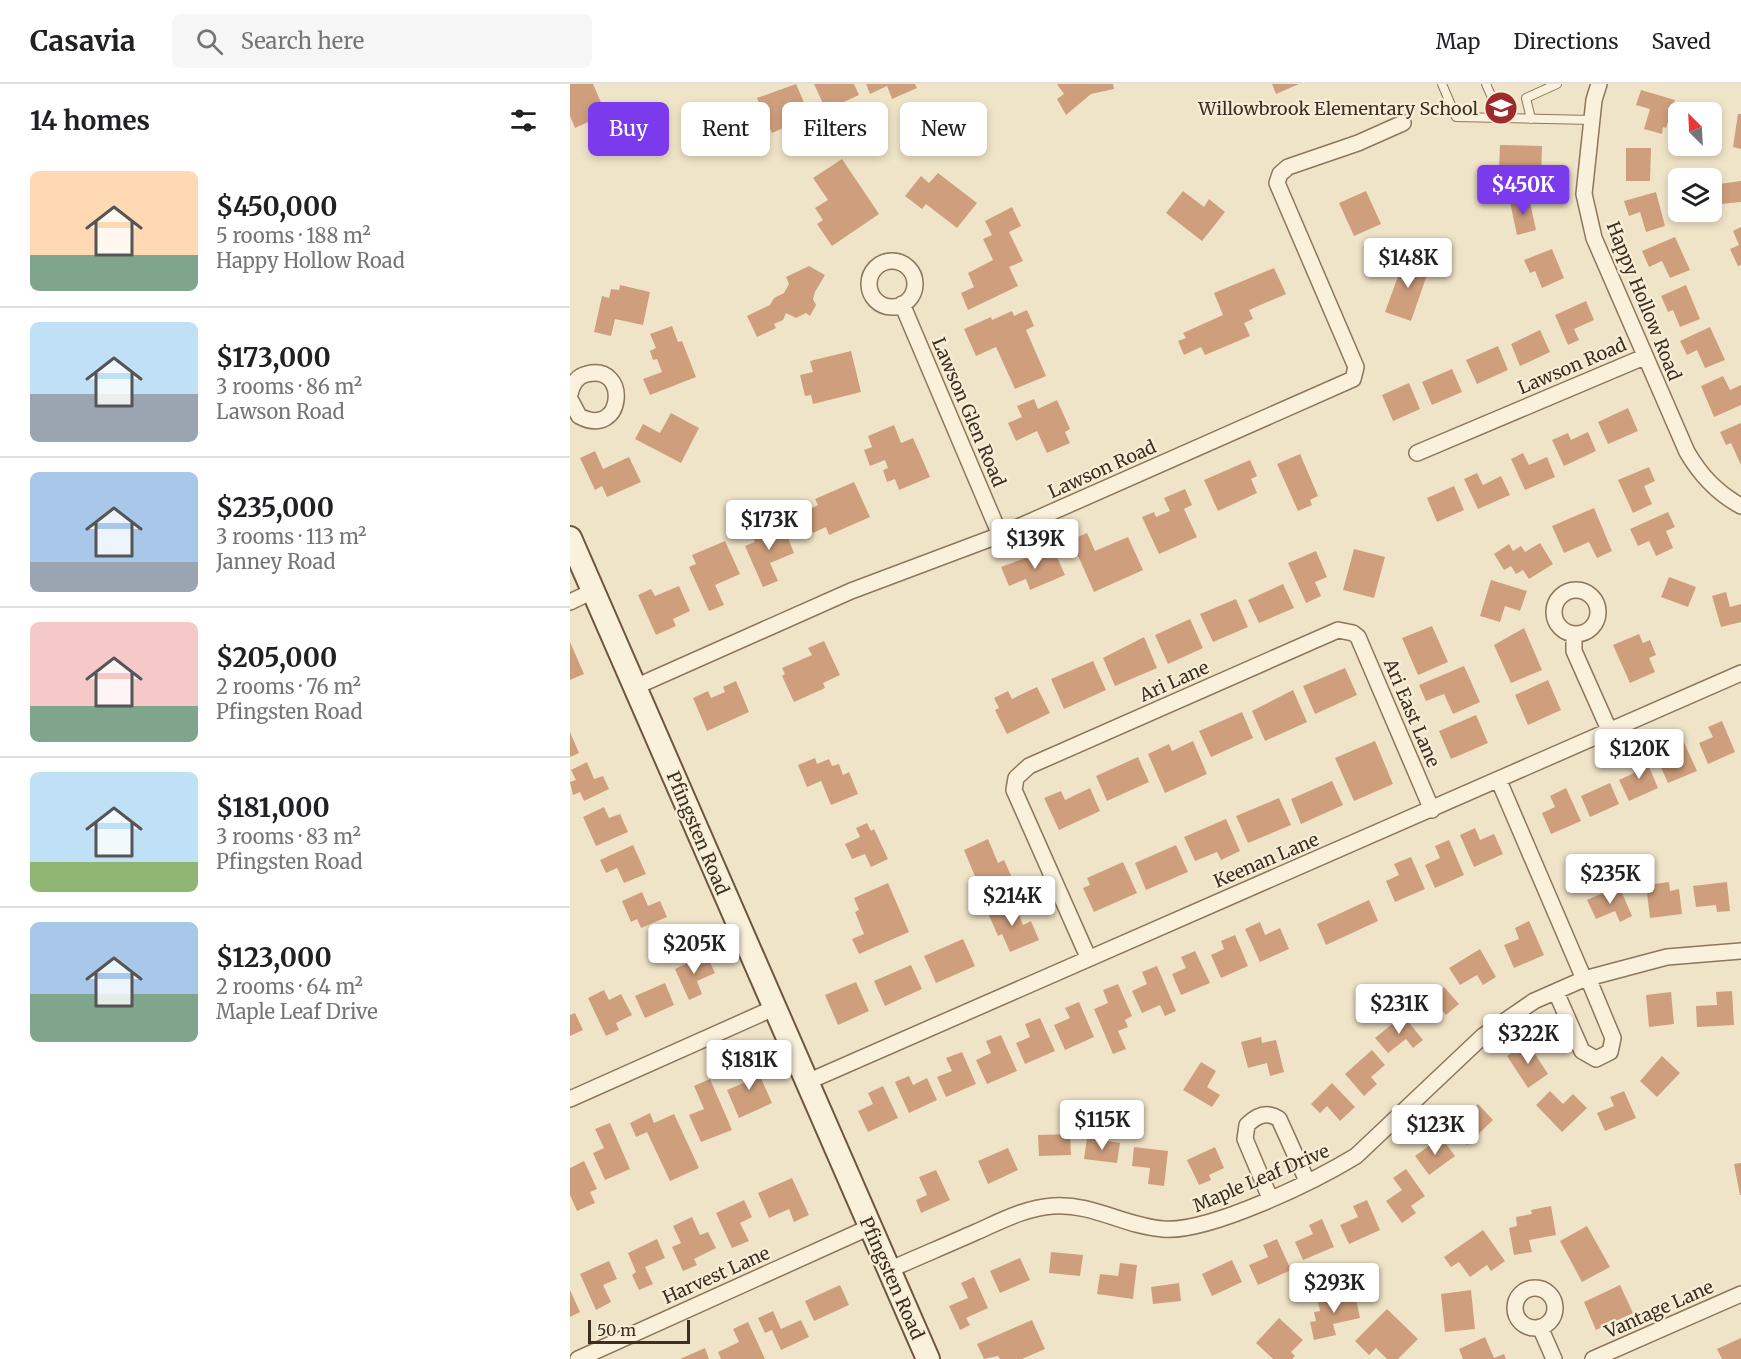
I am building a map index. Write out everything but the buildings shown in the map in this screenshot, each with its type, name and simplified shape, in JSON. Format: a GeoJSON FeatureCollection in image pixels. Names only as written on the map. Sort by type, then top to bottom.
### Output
{"type":"FeatureCollection","features":[{"type":"Feature","properties":{"kind":"main road","name":"Pfingsten Road"},"geometry":{"type":"LineString","coordinates":[[570,538],[927,1359]]}},
{"type":"Feature","properties":{"kind":"street","name":"Happy Hollow Road"},"geometry":{"type":"LineString","coordinates":[[1599,84],[1592,120],[1584,194],[1594,238],[1644,357],[1699,473],[1724,496],[1741,506]]}},
{"type":"Feature","properties":{"kind":"street","name":"Lawson Road"},"geometry":{"type":"LineString","coordinates":[[635,687],[851,591],[1000,535],[1353,379],[1356,367],[1276,183],[1280,174],[1288,167],[1358,143],[1403,123]]}},
{"type":"Feature","properties":{"kind":"street","name":"Lawson Glen Road"},"geometry":{"type":"LineString","coordinates":[[902,304],[1000,535]]}},
{"type":"Feature","properties":{"kind":"street","name":"Lawson Road"},"geometry":{"type":"LineString","coordinates":[[1417,453],[1644,357]]}},
{"type":"Feature","properties":{"kind":"street"},"geometry":{"type":"LineString","coordinates":[[570,394],[580,377],[594,373],[602,374],[614,383],[617,398],[612,411],[607,416],[593,420],[579,416],[570,404],[570,399]]}},
{"type":"Feature","properties":{"kind":"street"},"geometry":{"type":"LineString","coordinates":[[570,602],[593,591]]}},
{"type":"Feature","properties":{"kind":"street","name":"Ari Lane"},"geometry":{"type":"LineString","coordinates":[[1088,957],[1014,790],[1016,778],[1029,766],[1338,630],[1353,633]]}},
{"type":"Feature","properties":{"kind":"street","name":"Ari East Lane"},"geometry":{"type":"LineString","coordinates":[[1353,633],[1358,638],[1432,810]]}},
{"type":"Feature","properties":{"kind":"street"},"geometry":{"type":"LineString","coordinates":[[1574,634],[1574,651],[1610,732]]}},
{"type":"Feature","properties":{"kind":"street","name":"Keenan Lane"},"geometry":{"type":"LineString","coordinates":[[807,1082],[1088,957],[1499,781],[1741,673]]}},
{"type":"Feature","properties":{"kind":"street"},"geometry":{"type":"LineString","coordinates":[[1499,781],[1613,1038],[1610,1053],[1596,1059],[1582,1051],[1556,992]]}},
{"type":"Feature","properties":{"kind":"street","name":"Maple Leaf Drive"},"geometry":{"type":"LineString","coordinates":[[889,1270],[1026,1210],[1053,1206],[1081,1206],[1128,1223],[1164,1229],[1194,1228],[1270,1198],[1356,1156],[1483,1036],[1507,1017],[1556,992],[1586,979],[1667,957],[1741,951]]}},
{"type":"Feature","properties":{"kind":"street"},"geometry":{"type":"LineString","coordinates":[[570,1099],[774,1008]]}},
{"type":"Feature","properties":{"kind":"street"},"geometry":{"type":"LineString","coordinates":[[1270,1198],[1245,1139],[1247,1125],[1257,1116],[1267,1114],[1280,1119],[1307,1181]]}},
{"type":"Feature","properties":{"kind":"street","name":"Harvest Lane"},"geometry":{"type":"LineString","coordinates":[[578,1359],[870,1227]]}},
{"type":"Feature","properties":{"kind":"street","name":"Vantage Lane"},"geometry":{"type":"LineString","coordinates":[[1593,1359],[1741,1294]]}},
{"type":"Feature","properties":{"kind":"street"},"geometry":{"type":"LineString","coordinates":[[1540,1327],[1554,1359]]}},
{"type":"Feature","properties":{"kind":"lane"},"geometry":{"type":"LineString","coordinates":[[1442,84],[1456,117],[1592,120]]}},
{"type":"Feature","properties":{"kind":"lane"},"geometry":{"type":"LineString","coordinates":[[1486,84],[1501,118]]}},
{"type":"Feature","properties":{"kind":"lane"},"geometry":{"type":"LineString","coordinates":[[1531,118],[1526,98],[1557,84]]}},
{"type":"Feature","properties":{"kind":"place","name":"Willowbrook Elementary School"},"geometry":{"type":"Point","coordinates":[1501,108]}}]}
